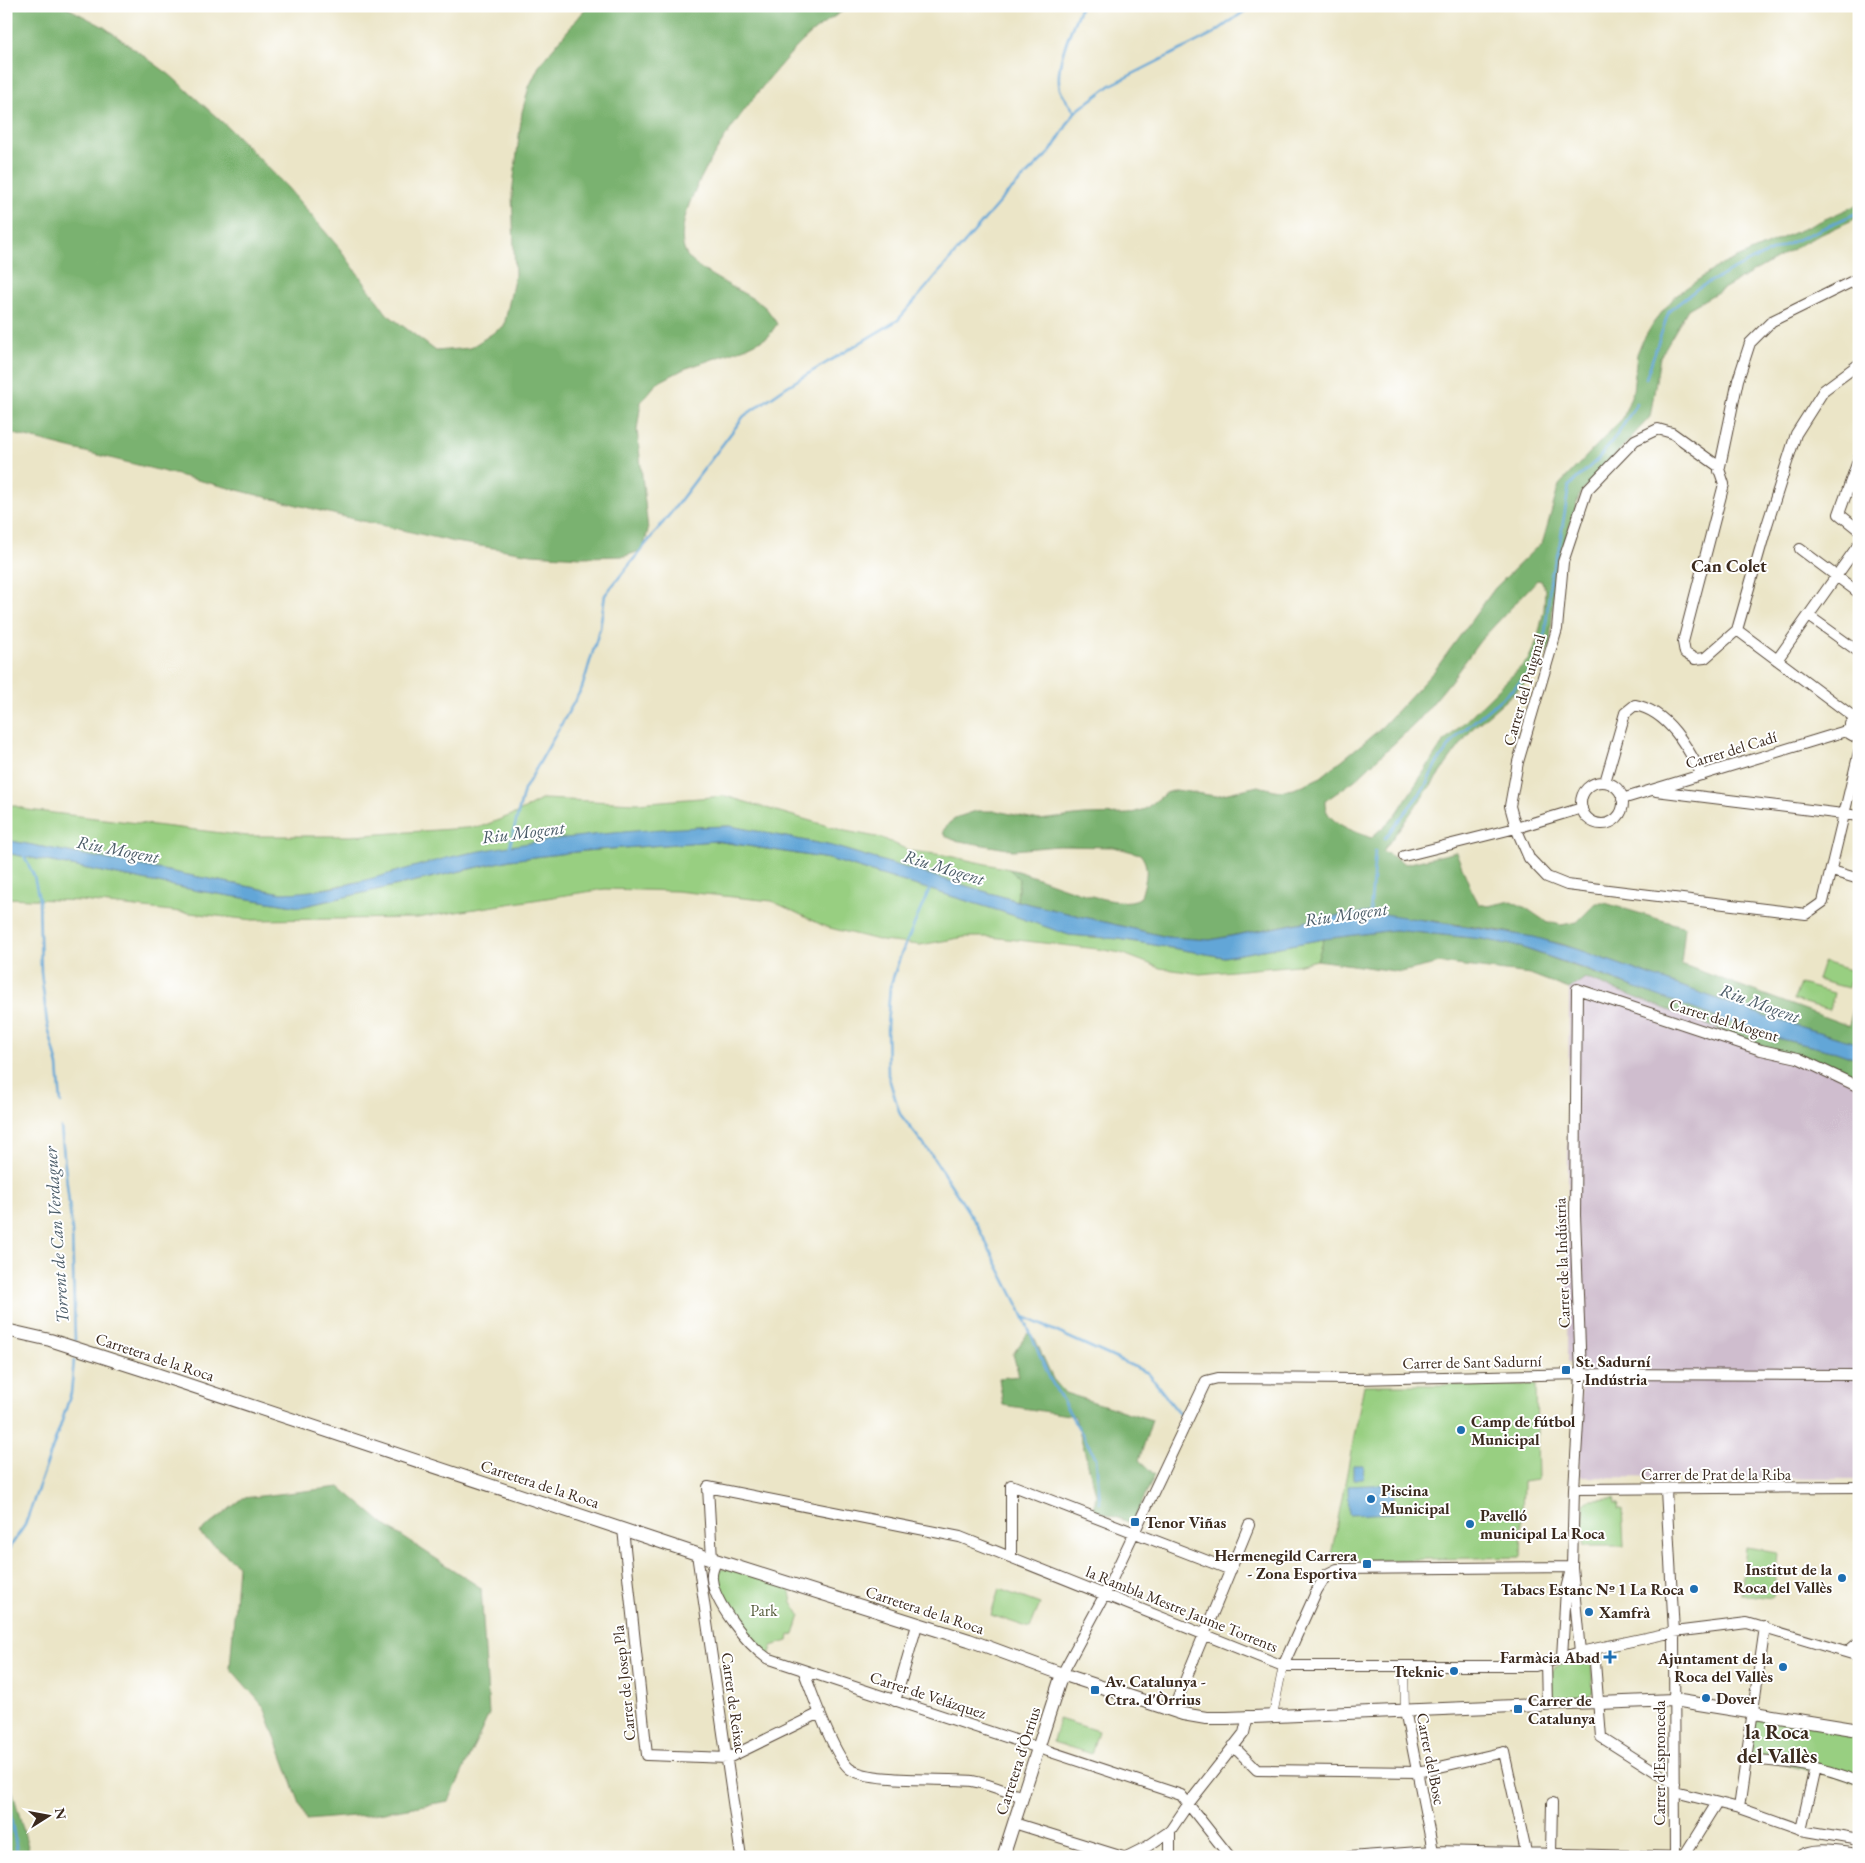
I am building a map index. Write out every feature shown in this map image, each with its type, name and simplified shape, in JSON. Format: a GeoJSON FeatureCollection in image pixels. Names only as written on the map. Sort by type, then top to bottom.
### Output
{"type":"FeatureCollection","features":[{"type":"Feature","properties":{"kind":"street"},"geometry":{"type":"LineString","coordinates":[[1859,278],[1772,321],[1750,343],[1738,380],[1719,471],[1724,484],[1683,642],[1685,653],[1695,659],[1705,658],[1737,630],[1767,525],[1796,434],[1824,390],[1859,364]]}},
{"type":"Feature","properties":{"kind":"street","name":"Carrer del Puigmal"},"geometry":{"type":"LineString","coordinates":[[1719,471],[1718,466],[1672,433],[1658,429],[1635,440],[1586,490],[1563,562],[1557,629],[1518,762],[1510,806],[1516,828],[1529,858],[1547,877],[1567,885],[1806,914],[1823,902],[1832,871],[1859,752]]}},
{"type":"Feature","properties":{"kind":"street"},"geometry":{"type":"LineString","coordinates":[[1858,460],[1839,514],[1859,530]]}},
{"type":"Feature","properties":{"kind":"street"},"geometry":{"type":"LineString","coordinates":[[1777,660],[1859,544]]}},
{"type":"Feature","properties":{"kind":"street"},"geometry":{"type":"LineString","coordinates":[[1800,549],[1859,593]]}},
{"type":"Feature","properties":{"kind":"street"},"geometry":{"type":"LineString","coordinates":[[1809,616],[1859,652]]}},
{"type":"Feature","properties":{"kind":"street"},"geometry":{"type":"LineString","coordinates":[[1737,630],[1857,718],[1850,724],[1849,730],[1852,735],[1859,739]]}},
{"type":"Feature","properties":{"kind":"street"},"geometry":{"type":"LineString","coordinates":[[1604,782],[1625,713],[1635,706],[1646,707],[1672,727],[1702,775]]}},
{"type":"Feature","properties":{"kind":"street","name":"Carrer del Cadí"},"geometry":{"type":"LineString","coordinates":[[1622,799],[1849,730]]}},
{"type":"Feature","properties":{"kind":"street"},"geometry":{"type":"LineString","coordinates":[[1604,782],[1615,787],[1622,799],[1621,812],[1616,818],[1603,824],[1593,822],[1587,818],[1582,808],[1581,799],[1584,792],[1590,786],[1604,782]]}},
{"type":"Feature","properties":{"kind":"street"},"geometry":{"type":"LineString","coordinates":[[1652,790],[1859,816]]}},
{"type":"Feature","properties":{"kind":"street"},"geometry":{"type":"LineString","coordinates":[[1404,856],[1516,828],[1582,808]]}},
{"type":"Feature","properties":{"kind":"street"},"geometry":{"type":"LineString","coordinates":[[1832,871],[1859,879]]}},
{"type":"Feature","properties":{"kind":"street","name":"Carrer del Mogent"},"geometry":{"type":"LineString","coordinates":[[1577,989],[1762,1050],[1798,1058],[1859,1086]]}},
{"type":"Feature","properties":{"kind":"street","name":"Carrer de la Indústria"},"geometry":{"type":"LineString","coordinates":[[1577,989],[1575,1215],[1581,1374],[1574,1489],[1572,1567],[1580,1652]]}},
{"type":"Feature","properties":{"kind":"street","name":"Carretera de la Roca"},"geometry":{"type":"LineString","coordinates":[[6,1330],[50,1340],[623,1528],[714,1560],[969,1640],[1062,1674],[1173,1710]]}},
{"type":"Feature","properties":{"kind":"street","name":"Carrer de Sant Sadurní"},"geometry":{"type":"LineString","coordinates":[[1134,1533],[1206,1381],[1218,1378],[1356,1380],[1581,1374],[1859,1375]]}},
{"type":"Feature","properties":{"kind":"street"},"geometry":{"type":"LineString","coordinates":[[1011,1557],[1011,1485],[1231,1570]]}},
{"type":"Feature","properties":{"kind":"street","name":"la Rambla Mestre Jaume Torrents"},"geometry":{"type":"LineString","coordinates":[[708,1487],[758,1499],[960,1537],[1283,1666],[1535,1666],[1580,1652],[1674,1632],[1747,1623],[1859,1656]]}},
{"type":"Feature","properties":{"kind":"street","name":"Carrer de Velázquez"},"geometry":{"type":"LineString","coordinates":[[708,1487],[714,1560],[711,1576],[718,1598],[753,1648],[767,1658],[804,1672],[1040,1747],[1181,1795],[1188,1803]]}},
{"type":"Feature","properties":{"kind":"street","name":"Carrer de Prat de la Riba"},"geometry":{"type":"LineString","coordinates":[[1574,1489],[1666,1490],[1859,1487]]}},
{"type":"Feature","properties":{"kind":"street","name":"Carrer d'Espronceda"},"geometry":{"type":"LineString","coordinates":[[1666,1490],[1674,1632],[1675,1788],[1679,1856]]}},
{"type":"Feature","properties":{"kind":"street"},"geometry":{"type":"LineString","coordinates":[[1249,1525],[1173,1710],[1206,1718],[1674,1700],[1859,1730]]}},
{"type":"Feature","properties":{"kind":"street","name":"Carrer de Josep Pla"},"geometry":{"type":"LineString","coordinates":[[623,1528],[647,1755],[728,1758]]}},
{"type":"Feature","properties":{"kind":"street"},"geometry":{"type":"LineString","coordinates":[[1062,1674],[1105,1594],[1134,1533]]}},
{"type":"Feature","properties":{"kind":"street","name":"Carrer de Reixac"},"geometry":{"type":"LineString","coordinates":[[697,1554],[741,1857]]}},
{"type":"Feature","properties":{"kind":"street"},"geometry":{"type":"LineString","coordinates":[[1272,1715],[1283,1666],[1317,1590],[1327,1574],[1337,1569],[1572,1567]]}},
{"type":"Feature","properties":{"kind":"street","name":"Carrer de la Indústria"},"geometry":{"type":"LineString","coordinates":[[1562,1657],[1566,1589],[1572,1567]]}},
{"type":"Feature","properties":{"kind":"street"},"geometry":{"type":"LineString","coordinates":[[704,1602],[718,1598]]}},
{"type":"Feature","properties":{"kind":"street"},"geometry":{"type":"LineString","coordinates":[[895,1701],[917,1625]]}},
{"type":"Feature","properties":{"kind":"street"},"geometry":{"type":"LineString","coordinates":[[1739,1808],[1765,1627]]}},
{"type":"Feature","properties":{"kind":"street"},"geometry":{"type":"LineString","coordinates":[[1847,1652],[1859,1642]]}},
{"type":"Feature","properties":{"kind":"street"},"geometry":{"type":"LineString","coordinates":[[1594,1650],[1600,1703],[1601,1737],[1675,1788],[1801,1830],[1859,1840]]}},
{"type":"Feature","properties":{"kind":"street"},"geometry":{"type":"LineString","coordinates":[[1543,1705],[1546,1662]]}},
{"type":"Feature","properties":{"kind":"street","name":"Carrer del Bosc"},"geometry":{"type":"LineString","coordinates":[[1404,1666],[1405,1710],[1434,1854]]}},
{"type":"Feature","properties":{"kind":"street"},"geometry":{"type":"LineString","coordinates":[[804,1672],[820,1712],[844,1762],[851,1769],[862,1774],[894,1778],[973,1782],[1023,1797]]}},
{"type":"Feature","properties":{"kind":"street","name":"Carretera d'Òrrius"},"geometry":{"type":"LineString","coordinates":[[1003,1857],[1062,1674]]}},
{"type":"Feature","properties":{"kind":"street"},"geometry":{"type":"LineString","coordinates":[[728,1758],[820,1712]]}},
{"type":"Feature","properties":{"kind":"street"},"geometry":{"type":"LineString","coordinates":[[1014,1823],[1124,1857],[1148,1846],[1170,1831],[1188,1803],[1244,1732],[1248,1716]]}},
{"type":"Feature","properties":{"kind":"street"},"geometry":{"type":"LineString","coordinates":[[1234,1746],[1257,1770],[1418,1772],[1504,1752],[1526,1852]]}},
{"type":"Feature","properties":{"kind":"street"},"geometry":{"type":"LineString","coordinates":[[1745,1759],[1815,1767],[1833,1771],[1859,1782]]}},
{"type":"Feature","properties":{"kind":"street"},"geometry":{"type":"LineString","coordinates":[[1801,1830],[1815,1767]]}},
{"type":"Feature","properties":{"kind":"street"},"geometry":{"type":"LineString","coordinates":[[1188,1803],[1230,1857]]}},
{"type":"Feature","properties":{"kind":"street"},"geometry":{"type":"LineString","coordinates":[[1551,1853],[1552,1803]]}},
{"type":"Feature","properties":{"kind":"street"},"geometry":{"type":"LineString","coordinates":[[1349,1857],[1526,1852],[1679,1856],[1717,1803]]}},
{"type":"Feature","properties":{"kind":"street"},"geometry":{"type":"LineString","coordinates":[[1170,1831],[1170,1857]]}},
{"type":"Feature","properties":{"kind":"street"},"geometry":{"type":"LineString","coordinates":[[1799,1857],[1804,1852],[1820,1850],[1859,1854]]}},
{"type":"Feature","properties":{"kind":"shaded area"},"geometry":{"type":"Polygon","coordinates":[[[1585,978],[1859,1083],[1859,1479],[1579,1477],[1581,1362],[1567,1362],[1569,989],[1585,978]]]}},
{"type":"Feature","properties":{"kind":"green space"},"geometry":{"type":"Polygon","coordinates":[[[6,6],[64,6],[104,27],[170,75],[231,130],[287,187],[340,249],[387,314],[436,351],[470,348],[504,326],[515,275],[512,194],[522,112],[529,87],[540,64],[588,6],[851,6],[822,25],[802,42],[762,87],[721,144],[689,204],[683,231],[685,252],[690,260],[710,275],[758,302],[766,308],[777,324],[768,337],[745,348],[684,369],[657,383],[641,402],[637,430],[648,530],[643,550],[625,556],[581,557],[532,554],[455,542],[345,517],[6,432],[6,6]]]}},
{"type":"Feature","properties":{"kind":"green space"},"geometry":{"type":"Polygon","coordinates":[[[1859,204],[1859,217],[1809,240],[1688,309],[1660,357],[1650,417],[1580,493],[1555,573],[1550,646],[1537,673],[1472,729],[1383,851],[1406,864],[1456,852],[1479,904],[1488,906],[1511,901],[1526,908],[1545,921],[1561,925],[1577,922],[1596,903],[1605,903],[1685,927],[1681,964],[1849,1026],[1853,1009],[1859,1014],[1859,1044],[1774,1019],[1562,944],[1502,931],[1427,920],[1308,921],[1209,940],[1167,937],[1017,901],[1019,879],[1009,869],[1077,892],[1115,901],[1130,901],[1141,897],[1145,880],[1146,869],[1140,854],[1114,847],[1058,846],[1013,850],[954,840],[945,836],[943,831],[949,823],[958,817],[976,811],[997,811],[1039,820],[1084,815],[1129,814],[1145,809],[1166,793],[1176,790],[1215,796],[1258,786],[1279,791],[1294,789],[1321,777],[1379,730],[1435,670],[1495,588],[1543,541],[1559,485],[1623,418],[1633,391],[1637,354],[1654,322],[1677,294],[1719,266],[1859,204]],[[1537,580],[1480,641],[1417,722],[1355,780],[1325,801],[1326,809],[1334,821],[1371,838],[1395,816],[1442,744],[1528,660],[1537,641],[1544,610],[1545,590],[1542,581],[1537,580]]]}},
{"type":"Feature","properties":{"kind":"green space"},"geometry":{"type":"Polygon","coordinates":[[[725,796],[845,831],[882,838],[910,851],[944,855],[1009,869],[1019,879],[1017,901],[832,846],[730,826],[698,827],[469,853],[372,879],[303,893],[282,893],[6,840],[6,803],[28,810],[247,836],[351,836],[480,827],[517,813],[543,799],[637,803],[725,796]]]}},
{"type":"Feature","properties":{"kind":"green space"},"geometry":{"type":"Polygon","coordinates":[[[715,841],[829,859],[1003,912],[1069,935],[1119,939],[1224,957],[1324,939],[1317,960],[1297,965],[1200,974],[1160,968],[1121,953],[990,937],[965,937],[920,945],[882,941],[826,927],[772,901],[676,891],[605,889],[417,918],[253,920],[82,901],[6,898],[6,853],[199,891],[300,907],[510,860],[584,851],[715,841]]]}},
{"type":"Feature","properties":{"kind":"green space"},"geometry":{"type":"Polygon","coordinates":[[[1394,930],[1482,939],[1517,946],[1764,1035],[1836,1052],[1859,1060],[1859,1083],[1585,978],[1569,989],[1530,974],[1440,963],[1401,972],[1317,960],[1324,939],[1394,930]]]}},
{"type":"Feature","properties":{"kind":"green space"},"geometry":{"type":"Polygon","coordinates":[[[1823,962],[1853,971],[1848,988],[1817,980],[1823,962]]]}},
{"type":"Feature","properties":{"kind":"green space"},"geometry":{"type":"Polygon","coordinates":[[[1800,984],[1834,993],[1830,1010],[1793,1000],[1800,984]]]}},
{"type":"Feature","properties":{"kind":"green space"},"geometry":{"type":"Polygon","coordinates":[[[1028,1333],[1035,1339],[1053,1379],[1065,1393],[1152,1420],[1139,1460],[1155,1475],[1132,1523],[1094,1510],[1096,1494],[1075,1416],[1003,1405],[999,1378],[1019,1376],[1013,1354],[1028,1333]]]}},
{"type":"Feature","properties":{"kind":"green space"},"geometry":{"type":"Polygon","coordinates":[[[1364,1385],[1536,1385],[1538,1480],[1523,1482],[1521,1557],[1341,1561],[1331,1555],[1364,1385]]]}},
{"type":"Feature","properties":{"kind":"green space"},"geometry":{"type":"Polygon","coordinates":[[[340,1487],[386,1526],[481,1588],[489,1714],[449,1801],[366,1815],[306,1820],[264,1707],[230,1668],[238,1565],[199,1533],[243,1498],[340,1487]]]}},
{"type":"Feature","properties":{"kind":"green space"},"geometry":{"type":"Polygon","coordinates":[[[1614,1498],[1615,1503],[1619,1503],[1618,1509],[1622,1509],[1624,1546],[1583,1546],[1584,1504],[1591,1499],[1614,1498]]]}},
{"type":"Feature","properties":{"kind":"green space"},"geometry":{"type":"Polygon","coordinates":[[[1746,1548],[1778,1553],[1773,1598],[1741,1594],[1746,1548]]]}},
{"type":"Feature","properties":{"kind":"green space","name":"Park"},"geometry":{"type":"Polygon","coordinates":[[[726,1568],[789,1587],[792,1602],[800,1615],[794,1635],[789,1634],[788,1641],[772,1646],[769,1657],[737,1621],[724,1602],[714,1580],[718,1571],[726,1568]]]}},
{"type":"Feature","properties":{"kind":"green space"},"geometry":{"type":"Polygon","coordinates":[[[999,1589],[1040,1604],[1030,1628],[991,1615],[999,1589]]]}},
{"type":"Feature","properties":{"kind":"green space"},"geometry":{"type":"Polygon","coordinates":[[[1586,1658],[1591,1660],[1593,1692],[1588,1696],[1556,1698],[1551,1694],[1551,1674],[1555,1666],[1586,1658]]]}},
{"type":"Feature","properties":{"kind":"green space"},"geometry":{"type":"Polygon","coordinates":[[[1754,1714],[1859,1731],[1859,1782],[1747,1756],[1754,1714]]]}},
{"type":"Feature","properties":{"kind":"green space"},"geometry":{"type":"Polygon","coordinates":[[[1059,1719],[1098,1731],[1091,1754],[1053,1742],[1059,1719]]]}},
{"type":"Feature","properties":{"kind":"green space"},"geometry":{"type":"Polygon","coordinates":[[[6,1768],[31,1857],[6,1857],[6,1768]]]}},
{"type":"Feature","properties":{"kind":"water"},"geometry":{"type":"Polygon","coordinates":[[[730,826],[832,846],[1017,901],[1167,937],[1210,940],[1335,916],[1371,912],[1534,937],[1576,949],[1774,1019],[1859,1044],[1859,1060],[1836,1052],[1764,1035],[1582,968],[1517,946],[1482,939],[1394,930],[1324,939],[1224,957],[1119,939],[1069,935],[1003,912],[829,859],[716,841],[584,851],[510,860],[300,907],[199,891],[6,853],[6,840],[282,893],[330,888],[447,858],[534,842],[633,831],[730,826]]]}},
{"type":"Feature","properties":{"kind":"water"},"geometry":{"type":"Polygon","coordinates":[[[1353,1465],[1364,1465],[1363,1479],[1353,1479],[1353,1465]]]}},
{"type":"Feature","properties":{"kind":"water","name":"Piscina Municipal"},"geometry":{"type":"Polygon","coordinates":[[[1394,1484],[1394,1513],[1349,1515],[1348,1486],[1394,1484]]]}},
{"type":"Feature","properties":{"kind":"waterway"},"geometry":{"type":"LineString","coordinates":[[1075,112],[1061,92],[1059,69],[1065,47],[1081,6]]}},
{"type":"Feature","properties":{"kind":"waterway","name":"Riu Mogent"},"geometry":{"type":"LineString","coordinates":[[509,849],[524,790],[582,688],[600,628],[605,595],[670,514],[744,416],[786,387],[898,320],[1003,198],[1051,151],[1075,112],[1111,85],[1214,33],[1252,6]]}},
{"type":"Feature","properties":{"kind":"waterway"},"geometry":{"type":"LineString","coordinates":[[1646,378],[1669,311],[1698,288],[1752,260],[1859,212]]}},
{"type":"Feature","properties":{"kind":"waterway"},"geometry":{"type":"LineString","coordinates":[[1385,838],[1425,787],[1436,764],[1458,735],[1515,687],[1537,664],[1544,645],[1551,574],[1559,548],[1569,486],[1598,459],[1619,432],[1637,403]]}},
{"type":"Feature","properties":{"kind":"waterway","name":"Riu Mogent"},"geometry":{"type":"LineString","coordinates":[[1370,915],[1375,851]]}},
{"type":"Feature","properties":{"kind":"waterway","name":"Torrent de Can Verdaguer"},"geometry":{"type":"LineString","coordinates":[[23,854],[34,876],[39,899],[41,972],[47,1023],[58,1066],[61,1103]]}},
{"type":"Feature","properties":{"kind":"waterway"},"geometry":{"type":"LineString","coordinates":[[930,888],[900,957],[890,987],[887,1026],[888,1075],[900,1114],[931,1154],[977,1225],[1020,1309],[1050,1379],[1096,1458],[1100,1503]]}},
{"type":"Feature","properties":{"kind":"waterway","name":"Torrent de Can Verdaguer"},"geometry":{"type":"LineString","coordinates":[[61,1128],[72,1231],[75,1340]]}},
{"type":"Feature","properties":{"kind":"waterway"},"geometry":{"type":"LineString","coordinates":[[1024,1317],[1148,1373],[1181,1416]]}},
{"type":"Feature","properties":{"kind":"waterway","name":"Torrent de Can Verdaguer"},"geometry":{"type":"LineString","coordinates":[[6,1553],[25,1525],[60,1427],[71,1393],[74,1360]]}},
{"type":"Feature","properties":{"kind":"waterway","name":"Torrent de Can Verdaguer"},"geometry":{"type":"LineString","coordinates":[[6,1789],[18,1857]]}},
{"type":"Feature","properties":{"kind":"place","name":"St. Sadurní - Indústria"},"geometry":{"type":"Point","coordinates":[1566,1370]}},
{"type":"Feature","properties":{"kind":"place","name":"Camp de fútbol Municipal"},"geometry":{"type":"Point","coordinates":[1461,1430]}},
{"type":"Feature","properties":{"kind":"place","name":"Piscina Municipal"},"geometry":{"type":"Point","coordinates":[1371,1499]}},
{"type":"Feature","properties":{"kind":"place","name":"Tenor Viñas"},"geometry":{"type":"Point","coordinates":[1135,1522]}},
{"type":"Feature","properties":{"kind":"place","name":"Pavelló municipal La Roca"},"geometry":{"type":"Point","coordinates":[1470,1524]}},
{"type":"Feature","properties":{"kind":"place","name":"Hermenegild Carrera - Zona Esportiva"},"geometry":{"type":"Point","coordinates":[1367,1564]}},
{"type":"Feature","properties":{"kind":"place","name":"Institut de la Roca del Vallès"},"geometry":{"type":"Point","coordinates":[1842,1578]}},
{"type":"Feature","properties":{"kind":"place","name":"Tabacs Estanc Nº 1 La Roca"},"geometry":{"type":"Point","coordinates":[1694,1589]}},
{"type":"Feature","properties":{"kind":"place","name":"Xamfrà"},"geometry":{"type":"Point","coordinates":[1589,1612]}},
{"type":"Feature","properties":{"kind":"place","name":"Farmàcia Abad"},"geometry":{"type":"Point","coordinates":[1610,1657]}},
{"type":"Feature","properties":{"kind":"place","name":"Ajuntament de la Roca del Vallès"},"geometry":{"type":"Point","coordinates":[1783,1667]}},
{"type":"Feature","properties":{"kind":"place","name":"Tteknic"},"geometry":{"type":"Point","coordinates":[1454,1671]}},
{"type":"Feature","properties":{"kind":"place","name":"Av. Catalunya - Ctra. d'Òrrius"},"geometry":{"type":"Point","coordinates":[1095,1690]}},
{"type":"Feature","properties":{"kind":"place","name":"Dover"},"geometry":{"type":"Point","coordinates":[1706,1698]}},
{"type":"Feature","properties":{"kind":"place","name":"Carrer de Catalunya"},"geometry":{"type":"Point","coordinates":[1518,1709]}},
{"type":"Feature","properties":{"kind":"district","name":"Can Colet"},"geometry":{"type":"Point","coordinates":[1729,565]}},
{"type":"Feature","properties":{"kind":"district","name":"la Roca del Vallès"},"geometry":{"type":"Point","coordinates":[1777,1743]}}]}
